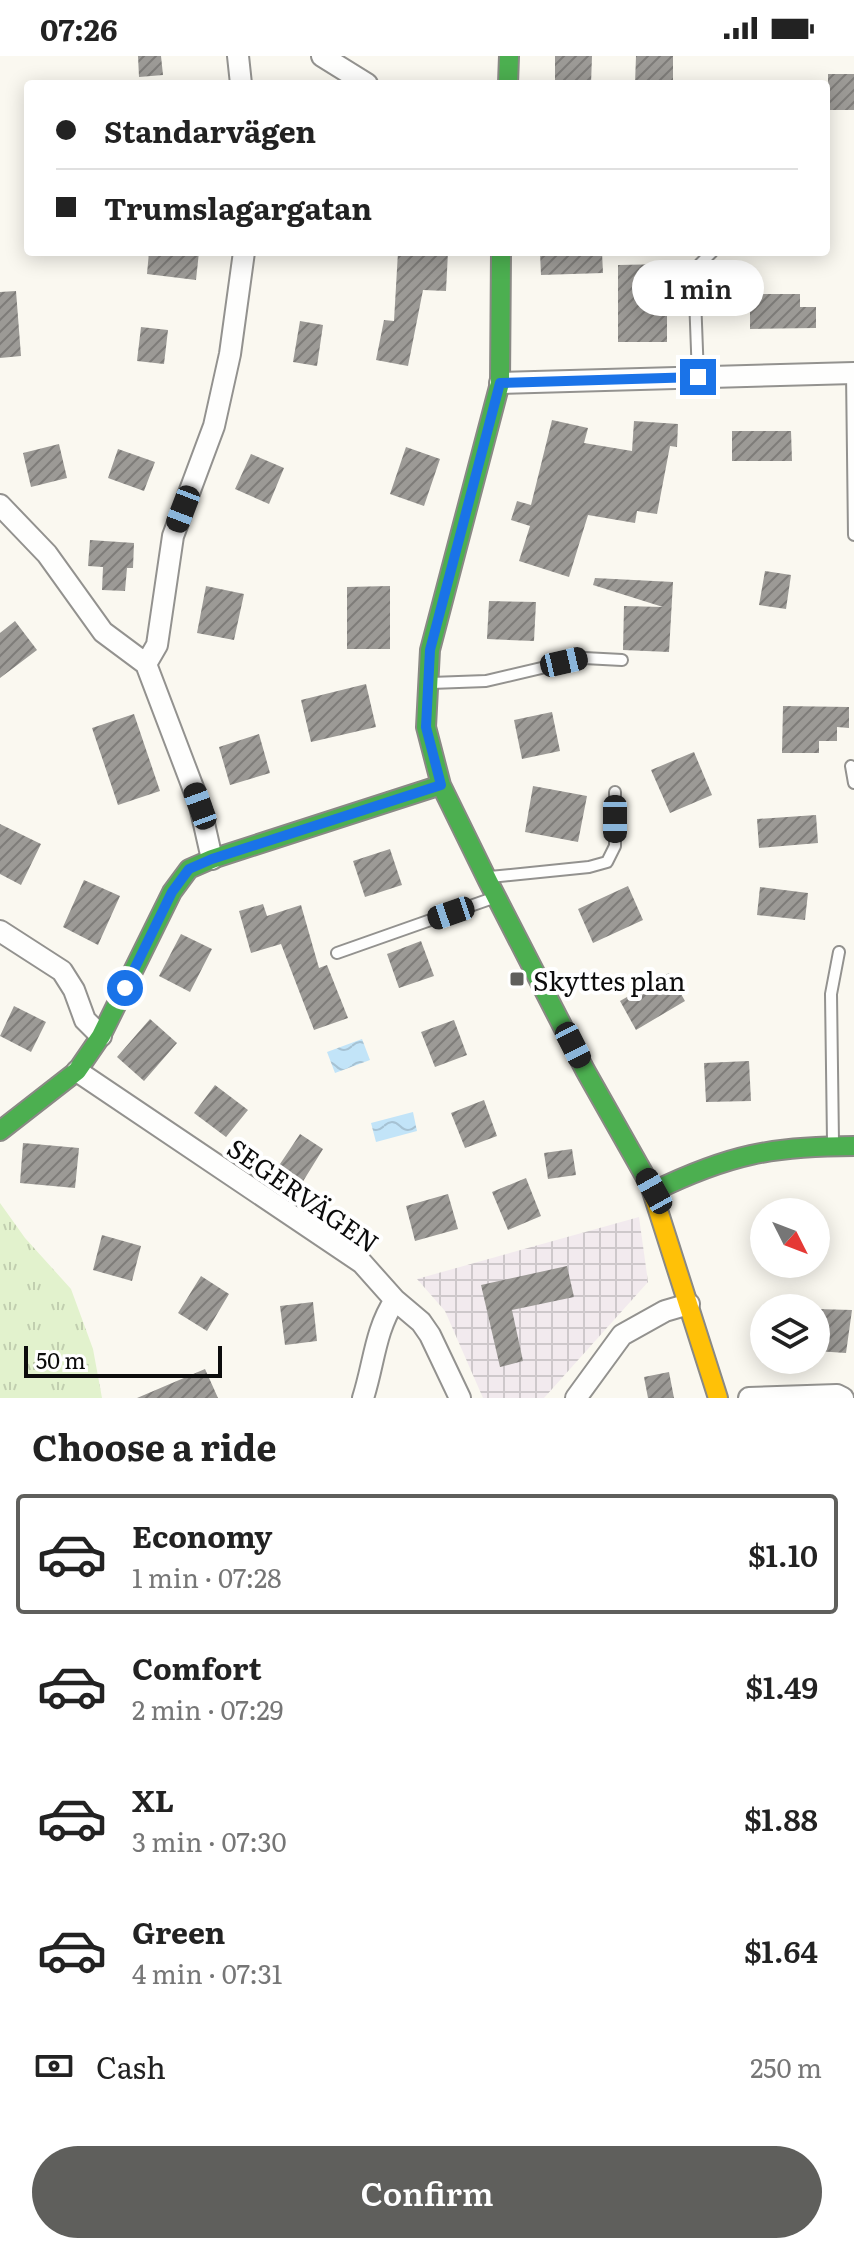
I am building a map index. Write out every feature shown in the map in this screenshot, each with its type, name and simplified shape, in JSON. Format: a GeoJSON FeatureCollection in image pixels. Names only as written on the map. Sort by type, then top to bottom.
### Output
{"type":"FeatureCollection","features":[{"type":"Feature","properties":{"kind":"street"},"geometry":{"type":"LineString","coordinates":[[238,56],[241,80]]}},
{"type":"Feature","properties":{"kind":"street"},"geometry":{"type":"LineString","coordinates":[[322,56],[361,80]]}},
{"type":"Feature","properties":{"kind":"street"},"geometry":{"type":"LineString","coordinates":[[508,80],[509,56]]}},
{"type":"Feature","properties":{"kind":"street"},"geometry":{"type":"LineString","coordinates":[[146,664],[157,645],[173,536],[214,426],[230,354],[243,256]]}},
{"type":"Feature","properties":{"kind":"street"},"geometry":{"type":"LineString","coordinates":[[501,256],[500,383],[430,650],[426,727],[441,785],[486,877],[585,1070],[654,1191],[718,1398]]}},
{"type":"Feature","properties":{"kind":"street"},"geometry":{"type":"LineString","coordinates":[[500,383],[853,373]]}},
{"type":"Feature","properties":{"kind":"street"},"geometry":{"type":"LineString","coordinates":[[0,505],[47,554],[103,632],[146,664],[200,806],[212,859]]}},
{"type":"Feature","properties":{"kind":"street"},"geometry":{"type":"LineString","coordinates":[[0,1131],[77,1071],[101,1036],[172,892],[189,869],[441,785]]}},
{"type":"Feature","properties":{"kind":"street"},"geometry":{"type":"LineString","coordinates":[[0,931],[62,971],[74,990],[85,1020],[101,1036]]}},
{"type":"Feature","properties":{"kind":"street","name":"SEGERVÄGEN"},"geometry":{"type":"LineString","coordinates":[[77,1071],[362,1263],[395,1300],[421,1322],[460,1398]]}},
{"type":"Feature","properties":{"kind":"street"},"geometry":{"type":"LineString","coordinates":[[654,1191],[692,1172],[742,1156],[782,1148],[854,1146]]}},
{"type":"Feature","properties":{"kind":"street"},"geometry":{"type":"LineString","coordinates":[[363,1398],[376,1338],[385,1314],[395,1300]]}},
{"type":"Feature","properties":{"kind":"street"},"geometry":{"type":"LineString","coordinates":[[576,1398],[622,1335],[665,1311],[689,1304]]}},
{"type":"Feature","properties":{"kind":"street"},"geometry":{"type":"LineString","coordinates":[[749,1398],[837,1395],[843,1398]]}},
{"type":"Feature","properties":{"kind":"lane"},"geometry":{"type":"LineString","coordinates":[[698,377],[695,297],[700,264],[708,256]]}},
{"type":"Feature","properties":{"kind":"lane"},"geometry":{"type":"LineString","coordinates":[[853,373],[854,535]]}},
{"type":"Feature","properties":{"kind":"lane"},"geometry":{"type":"LineString","coordinates":[[429,683],[486,681],[584,658],[622,660]]}},
{"type":"Feature","properties":{"kind":"lane"},"geometry":{"type":"LineString","coordinates":[[851,766],[854,783]]}},
{"type":"Feature","properties":{"kind":"lane"},"geometry":{"type":"LineString","coordinates":[[486,877],[589,867],[607,862],[615,846],[615,792]]}},
{"type":"Feature","properties":{"kind":"lane"},"geometry":{"type":"LineString","coordinates":[[337,953],[496,897]]}},
{"type":"Feature","properties":{"kind":"lane"},"geometry":{"type":"LineString","coordinates":[[833,1146],[831,994],[839,952]]}},
{"type":"Feature","properties":{"kind":"shaded area"},"geometry":{"type":"Polygon","coordinates":[[[639,1217],[648,1282],[544,1398],[483,1398],[445,1311],[417,1279],[639,1217]]]}},
{"type":"Feature","properties":{"kind":"green space"},"geometry":{"type":"Polygon","coordinates":[[[0,1203],[25,1238],[71,1289],[93,1349],[102,1398],[0,1398],[0,1203]]]}},
{"type":"Feature","properties":{"kind":"water"},"geometry":{"type":"Polygon","coordinates":[[[362,1039],[370,1060],[335,1073],[327,1052],[362,1039]]]}},
{"type":"Feature","properties":{"kind":"water"},"geometry":{"type":"Polygon","coordinates":[[[413,1112],[417,1131],[376,1142],[371,1123],[413,1112]]]}},
{"type":"Feature","properties":{"kind":"building"},"geometry":{"type":"Polygon","coordinates":[[[138,56],[161,56],[163,75],[139,77],[138,56]]]}},
{"type":"Feature","properties":{"kind":"building"},"geometry":{"type":"Polygon","coordinates":[[[555,56],[592,56],[591,80],[555,80],[555,56]]]}},
{"type":"Feature","properties":{"kind":"building"},"geometry":{"type":"Polygon","coordinates":[[[636,56],[673,56],[673,80],[635,80],[636,56]]]}},
{"type":"Feature","properties":{"kind":"building"},"geometry":{"type":"Polygon","coordinates":[[[828,74],[854,74],[854,110],[830,110],[828,74]]]}},
{"type":"Feature","properties":{"kind":"building"},"geometry":{"type":"Polygon","coordinates":[[[149,256],[199,256],[196,280],[147,274],[149,256]]]}},
{"type":"Feature","properties":{"kind":"building"},"geometry":{"type":"Polygon","coordinates":[[[398,256],[448,256],[446,291],[423,290],[408,366],[376,360],[384,320],[394,321],[398,256]]]}},
{"type":"Feature","properties":{"kind":"building"},"geometry":{"type":"Polygon","coordinates":[[[540,256],[602,256],[603,273],[541,275],[540,256]]]}},
{"type":"Feature","properties":{"kind":"building"},"geometry":{"type":"Polygon","coordinates":[[[667,264],[667,342],[618,342],[618,265],[667,264]]]}},
{"type":"Feature","properties":{"kind":"building"},"geometry":{"type":"Polygon","coordinates":[[[16,291],[21,356],[0,358],[0,292],[16,291]]]}},
{"type":"Feature","properties":{"kind":"building"},"geometry":{"type":"Polygon","coordinates":[[[750,294],[800,294],[800,307],[816,307],[816,328],[750,329],[750,294]]]}},
{"type":"Feature","properties":{"kind":"building"},"geometry":{"type":"Polygon","coordinates":[[[300,321],[323,325],[317,366],[293,362],[300,321]]]}},
{"type":"Feature","properties":{"kind":"building"},"geometry":{"type":"Polygon","coordinates":[[[141,327],[168,330],[164,364],[137,361],[141,327]]]}},
{"type":"Feature","properties":{"kind":"building"},"geometry":{"type":"Polygon","coordinates":[[[552,420],[588,428],[584,443],[632,451],[634,421],[678,424],[677,447],[670,446],[657,514],[637,511],[635,523],[588,515],[569,577],[519,561],[530,526],[511,520],[517,501],[531,505],[552,420]]]}},
{"type":"Feature","properties":{"kind":"building"},"geometry":{"type":"Polygon","coordinates":[[[732,431],[791,431],[792,461],[732,461],[732,431]]]}},
{"type":"Feature","properties":{"kind":"building"},"geometry":{"type":"Polygon","coordinates":[[[59,444],[67,478],[31,487],[23,453],[59,444]]]}},
{"type":"Feature","properties":{"kind":"building"},"geometry":{"type":"Polygon","coordinates":[[[406,447],[440,459],[424,506],[390,494],[406,447]]]}},
{"type":"Feature","properties":{"kind":"building"},"geometry":{"type":"Polygon","coordinates":[[[118,449],[155,462],[144,491],[108,478],[118,449]]]}},
{"type":"Feature","properties":{"kind":"building"},"geometry":{"type":"Polygon","coordinates":[[[251,454],[284,468],[269,504],[235,489],[251,454]]]}},
{"type":"Feature","properties":{"kind":"building"},"geometry":{"type":"Polygon","coordinates":[[[90,540],[134,543],[133,568],[127,568],[125,591],[102,590],[103,567],[88,566],[90,540]]]}},
{"type":"Feature","properties":{"kind":"building"},"geometry":{"type":"Polygon","coordinates":[[[765,571],[791,575],[786,609],[759,605],[765,571]]]}},
{"type":"Feature","properties":{"kind":"building"},"geometry":{"type":"Polygon","coordinates":[[[595,578],[673,582],[669,652],[623,650],[624,606],[663,607],[593,585],[595,578]]]}},
{"type":"Feature","properties":{"kind":"building"},"geometry":{"type":"Polygon","coordinates":[[[206,586],[244,594],[234,640],[197,633],[206,586]]]}},
{"type":"Feature","properties":{"kind":"building"},"geometry":{"type":"Polygon","coordinates":[[[390,586],[390,649],[347,649],[347,587],[390,586]]]}},
{"type":"Feature","properties":{"kind":"building"},"geometry":{"type":"Polygon","coordinates":[[[489,601],[536,602],[534,641],[487,639],[489,601]]]}},
{"type":"Feature","properties":{"kind":"building"},"geometry":{"type":"Polygon","coordinates":[[[15,621],[37,650],[0,678],[0,633],[15,621]]]}},
{"type":"Feature","properties":{"kind":"building"},"geometry":{"type":"Polygon","coordinates":[[[366,684],[376,727],[311,742],[301,700],[366,684]]]}},
{"type":"Feature","properties":{"kind":"building"},"geometry":{"type":"Polygon","coordinates":[[[783,706],[849,707],[849,728],[837,727],[837,741],[819,741],[819,753],[782,753],[783,706]]]}},
{"type":"Feature","properties":{"kind":"building"},"geometry":{"type":"Polygon","coordinates":[[[552,712],[560,751],[522,759],[514,720],[552,712]]]}},
{"type":"Feature","properties":{"kind":"building"},"geometry":{"type":"Polygon","coordinates":[[[134,714],[160,791],[118,805],[92,728],[134,714]]]}},
{"type":"Feature","properties":{"kind":"building"},"geometry":{"type":"Polygon","coordinates":[[[259,734],[270,773],[230,785],[219,747],[259,734]]]}},
{"type":"Feature","properties":{"kind":"building"},"geometry":{"type":"Polygon","coordinates":[[[694,752],[712,795],[670,813],[651,770],[694,752]]]}},
{"type":"Feature","properties":{"kind":"building"},"geometry":{"type":"Polygon","coordinates":[[[533,786],[587,796],[578,842],[525,832],[533,786]]]}},
{"type":"Feature","properties":{"kind":"building"},"geometry":{"type":"Polygon","coordinates":[[[816,815],[818,843],[759,848],[757,819],[816,815]]]}},
{"type":"Feature","properties":{"kind":"building"},"geometry":{"type":"Polygon","coordinates":[[[0,824],[41,844],[21,885],[0,874],[0,824]]]}},
{"type":"Feature","properties":{"kind":"building"},"geometry":{"type":"Polygon","coordinates":[[[390,849],[402,885],[365,897],[353,861],[390,849]]]}},
{"type":"Feature","properties":{"kind":"building"},"geometry":{"type":"Polygon","coordinates":[[[84,880],[120,896],[98,945],[63,927],[84,880]]]}},
{"type":"Feature","properties":{"kind":"building"},"geometry":{"type":"Polygon","coordinates":[[[628,886],[643,920],[593,943],[578,909],[628,886]]]}},
{"type":"Feature","properties":{"kind":"building"},"geometry":{"type":"Polygon","coordinates":[[[760,887],[808,893],[805,920],[757,915],[760,887]]]}},
{"type":"Feature","properties":{"kind":"building"},"geometry":{"type":"Polygon","coordinates":[[[263,904],[267,916],[301,905],[319,968],[327,965],[348,1018],[314,1030],[281,944],[251,953],[239,911],[263,904]]]}},
{"type":"Feature","properties":{"kind":"building"},"geometry":{"type":"Polygon","coordinates":[[[181,934],[212,949],[190,992],[159,976],[181,934]]]}},
{"type":"Feature","properties":{"kind":"building"},"geometry":{"type":"Polygon","coordinates":[[[421,941],[434,976],[399,988],[387,954],[421,941]]]}},
{"type":"Feature","properties":{"kind":"building"},"geometry":{"type":"Polygon","coordinates":[[[669,973],[685,1001],[636,1030],[620,1001],[669,973]]]}},
{"type":"Feature","properties":{"kind":"building"},"geometry":{"type":"Polygon","coordinates":[[[14,1006],[46,1022],[31,1052],[0,1036],[14,1006]]]}},
{"type":"Feature","properties":{"kind":"building"},"geometry":{"type":"Polygon","coordinates":[[[150,1019],[177,1043],[144,1081],[117,1057],[150,1019]]]}},
{"type":"Feature","properties":{"kind":"building"},"geometry":{"type":"Polygon","coordinates":[[[454,1020],[467,1055],[435,1067],[421,1032],[454,1020]]]}},
{"type":"Feature","properties":{"kind":"building"},"geometry":{"type":"Polygon","coordinates":[[[749,1061],[751,1101],[706,1102],[704,1063],[749,1061]]]}},
{"type":"Feature","properties":{"kind":"building"},"geometry":{"type":"Polygon","coordinates":[[[215,1085],[248,1110],[226,1137],[194,1113],[215,1085]]]}},
{"type":"Feature","properties":{"kind":"building"},"geometry":{"type":"Polygon","coordinates":[[[484,1100],[497,1136],[465,1148],[451,1113],[484,1100]]]}},
{"type":"Feature","properties":{"kind":"building"},"geometry":{"type":"Polygon","coordinates":[[[300,1134],[323,1149],[302,1183],[278,1167],[300,1134]]]}},
{"type":"Feature","properties":{"kind":"building"},"geometry":{"type":"Polygon","coordinates":[[[23,1143],[79,1148],[75,1188],[20,1183],[23,1143]]]}},
{"type":"Feature","properties":{"kind":"building"},"geometry":{"type":"Polygon","coordinates":[[[572,1149],[576,1175],[548,1179],[544,1153],[572,1149]]]}},
{"type":"Feature","properties":{"kind":"building"},"geometry":{"type":"Polygon","coordinates":[[[526,1178],[541,1216],[508,1230],[492,1192],[526,1178]]]}},
{"type":"Feature","properties":{"kind":"building"},"geometry":{"type":"Polygon","coordinates":[[[448,1194],[458,1229],[415,1241],[406,1206],[448,1194]]]}},
{"type":"Feature","properties":{"kind":"building"},"geometry":{"type":"Polygon","coordinates":[[[102,1235],[141,1246],[132,1281],[93,1270],[102,1235]]]}},
{"type":"Feature","properties":{"kind":"building"},"geometry":{"type":"Polygon","coordinates":[[[567,1266],[574,1297],[512,1310],[523,1361],[500,1367],[481,1285],[567,1266]]]}},
{"type":"Feature","properties":{"kind":"building"},"geometry":{"type":"Polygon","coordinates":[[[201,1276],[229,1294],[207,1331],[178,1313],[201,1276]]]}},
{"type":"Feature","properties":{"kind":"building"},"geometry":{"type":"Polygon","coordinates":[[[313,1302],[317,1341],[285,1345],[280,1306],[313,1302]]]}},
{"type":"Feature","properties":{"kind":"building"},"geometry":{"type":"Polygon","coordinates":[[[830,1309],[852,1310],[846,1353],[830,1352],[830,1309]]]}},
{"type":"Feature","properties":{"kind":"building"},"geometry":{"type":"Polygon","coordinates":[[[205,1369],[218,1398],[137,1398],[205,1369]]]}},
{"type":"Feature","properties":{"kind":"building"},"geometry":{"type":"Polygon","coordinates":[[[669,1372],[674,1398],[648,1398],[644,1377],[669,1372]]]}},
{"type":"Feature","properties":{"kind":"traffic: fast"},"geometry":{"type":"LineString","coordinates":[[508,80],[509,56]]}},
{"type":"Feature","properties":{"kind":"traffic: fast"},"geometry":{"type":"LineString","coordinates":[[501,256],[500,383],[430,650],[426,727],[441,785],[585,1070],[650,1185]]}},
{"type":"Feature","properties":{"kind":"traffic: fast"},"geometry":{"type":"LineString","coordinates":[[0,1131],[77,1071],[101,1036],[172,892],[189,869],[441,785]]}},
{"type":"Feature","properties":{"kind":"traffic: fast"},"geometry":{"type":"LineString","coordinates":[[654,1191],[705,1169],[751,1155],[799,1148],[854,1146]]}},
{"type":"Feature","properties":{"kind":"traffic: slow"},"geometry":{"type":"LineString","coordinates":[[650,1185],[718,1398]]}},
{"type":"Feature","properties":{"kind":"place","name":"Skyttes plan"},"geometry":{"type":"Point","coordinates":[517,979]}},
{"type":"Feature","properties":{"kind":"route"},"geometry":{"type":"LineString","coordinates":[[125,988],[172,892],[189,869],[441,785],[426,727],[430,650],[500,383],[698,377]]}}]}
